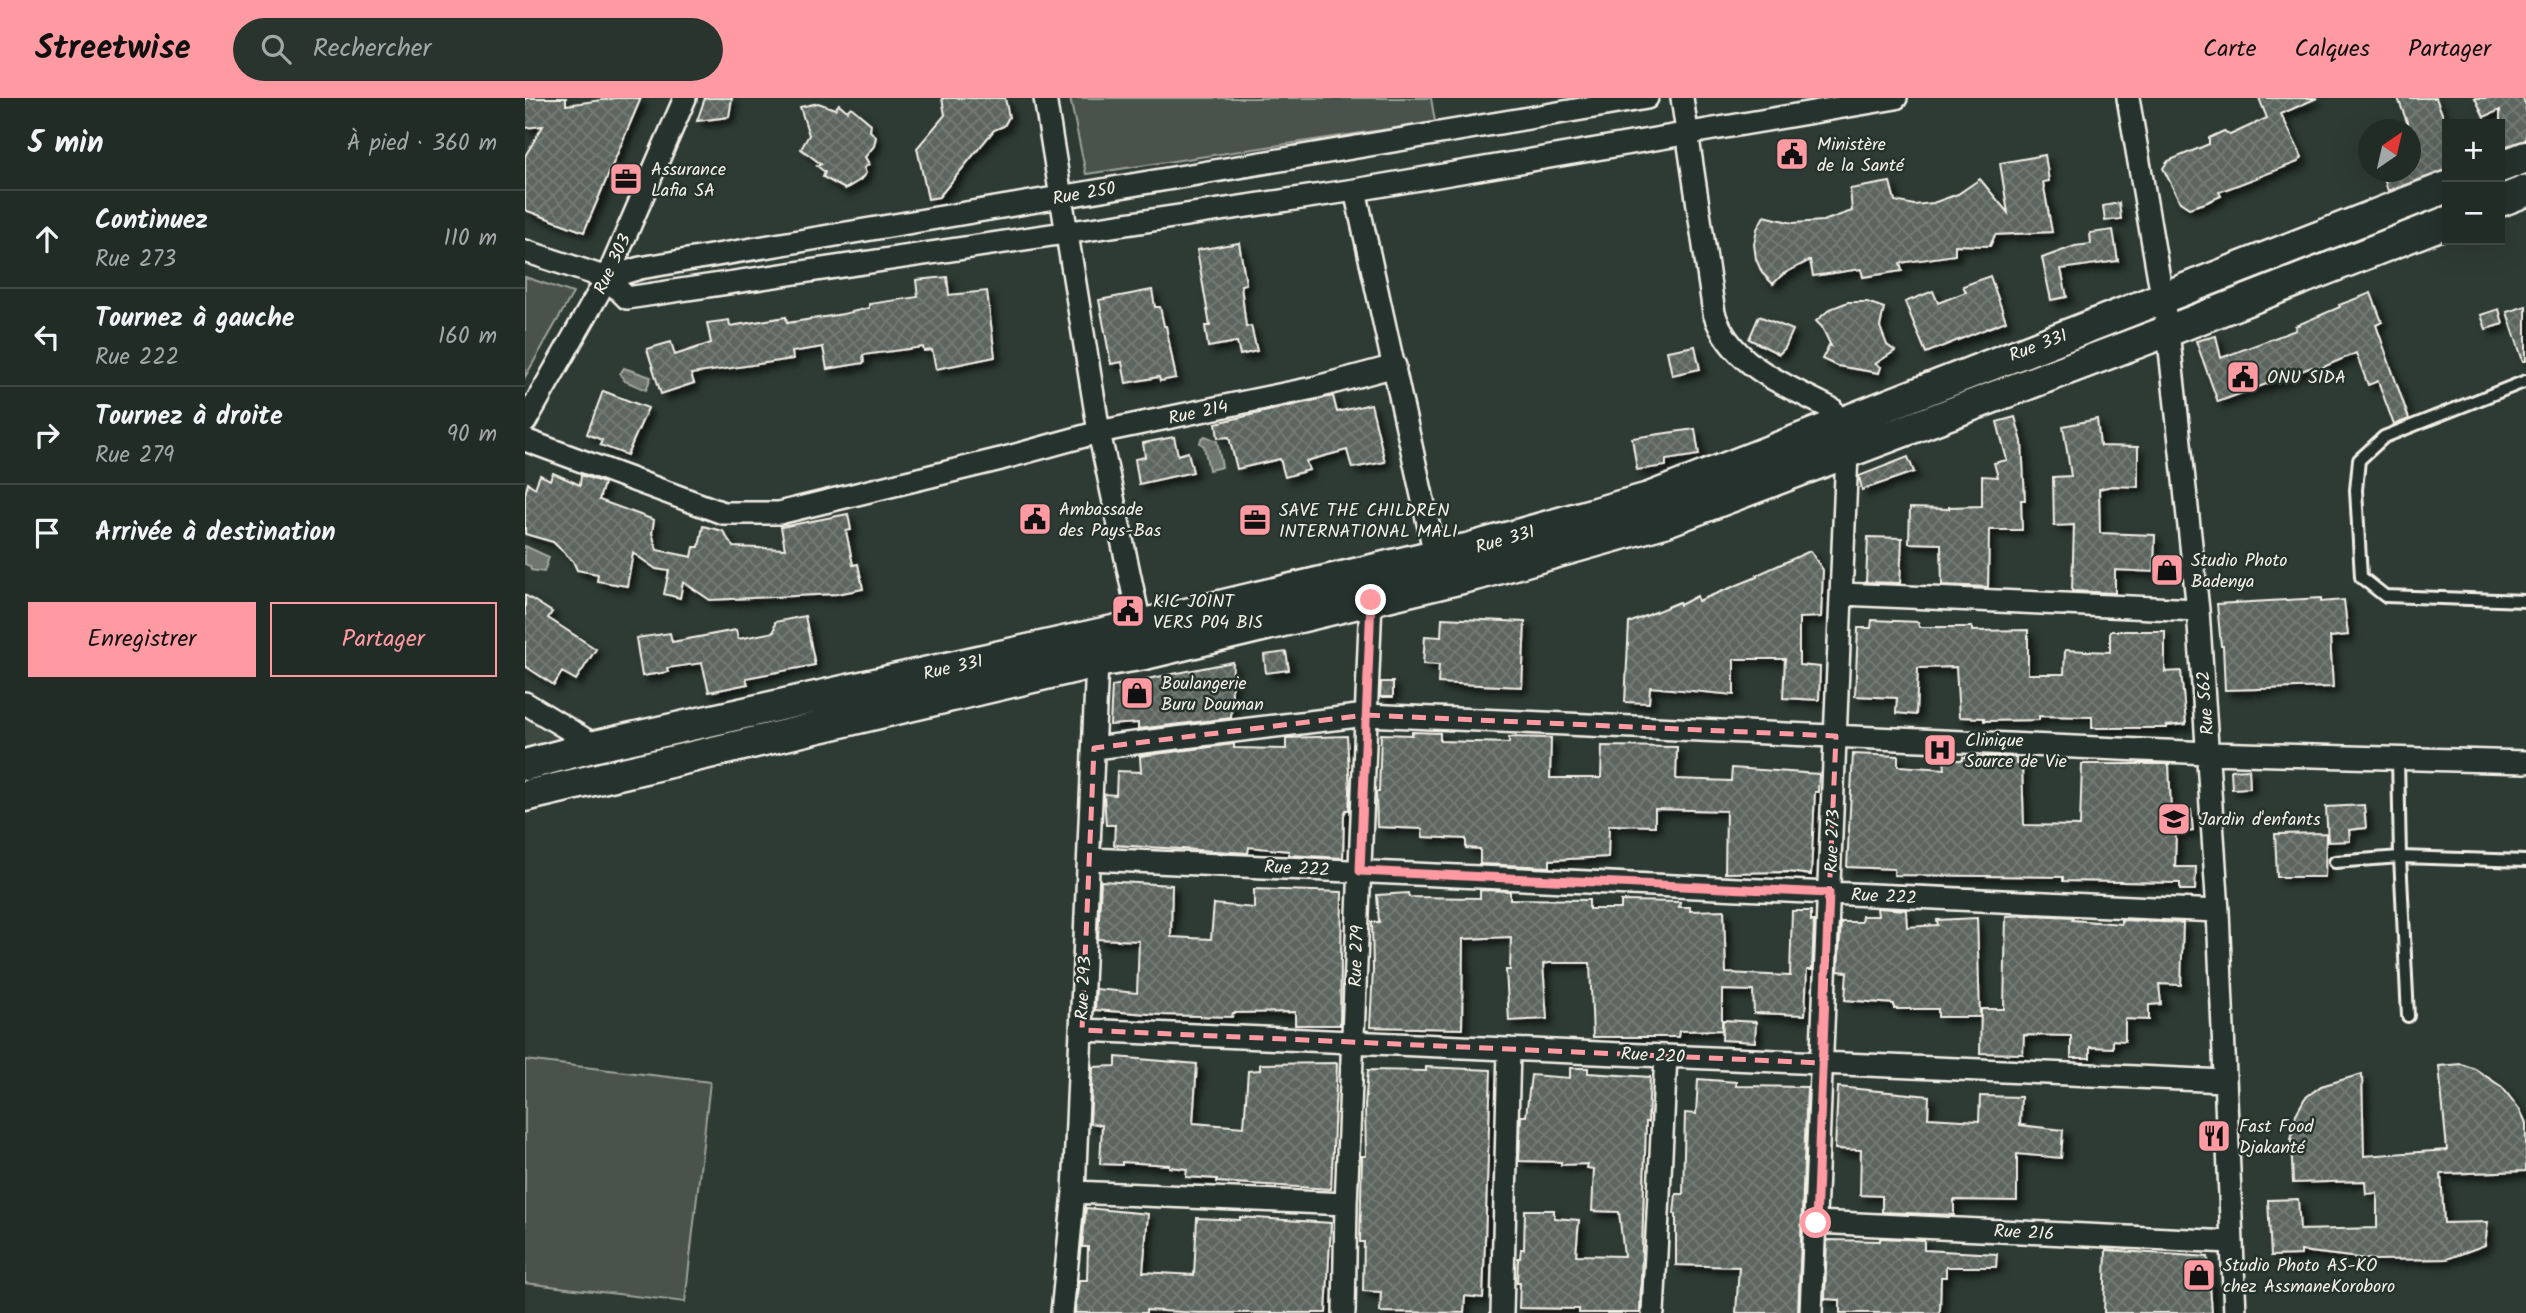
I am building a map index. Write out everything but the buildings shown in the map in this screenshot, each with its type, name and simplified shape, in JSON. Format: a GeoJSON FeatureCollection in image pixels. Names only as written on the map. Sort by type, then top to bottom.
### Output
{"type":"FeatureCollection","features":[{"type":"Feature","properties":{"kind":"street","name":"Rue 303"},"geometry":{"type":"LineString","coordinates":[[525,422],[607,278],[685,98]]}},
{"type":"Feature","properties":{"kind":"street"},"geometry":{"type":"LineString","coordinates":[[1045,98],[1099,432],[1143,639]]}},
{"type":"Feature","properties":{"kind":"street","name":"Rue 250"},"geometry":{"type":"LineString","coordinates":[[607,278],[640,268],[1647,98]]}},
{"type":"Feature","properties":{"kind":"street"},"geometry":{"type":"LineString","coordinates":[[1682,98],[1714,313],[1720,331],[1744,360],[1832,409],[1837,424]]}},
{"type":"Feature","properties":{"kind":"street"},"geometry":{"type":"LineString","coordinates":[[525,251],[607,278],[628,298],[1355,190],[1896,98]]}},
{"type":"Feature","properties":{"kind":"street","name":"Rue 562"},"geometry":{"type":"LineString","coordinates":[[2128,98],[2168,331],[2198,610],[2218,911],[2235,1313]]}},
{"type":"Feature","properties":{"kind":"street"},"geometry":{"type":"LineString","coordinates":[[2505,165],[2526,157]]}},
{"type":"Feature","properties":{"kind":"street","name":"Rue 331"},"geometry":{"type":"LineString","coordinates":[[525,796],[1097,662],[1143,639],[1435,555],[1468,549],[1649,498],[2442,189]]}},
{"type":"Feature","properties":{"kind":"street"},"geometry":{"type":"LineString","coordinates":[[1355,190],[1435,555]]}},
{"type":"Feature","properties":{"kind":"street"},"geometry":{"type":"LineString","coordinates":[[2505,199],[2526,191]]}},
{"type":"Feature","properties":{"kind":"street","name":"Rue 331"},"geometry":{"type":"LineString","coordinates":[[525,765],[596,746],[1143,639],[1371,600],[1479,574],[1664,522],[2442,224]]}},
{"type":"Feature","properties":{"kind":"street","name":"Rue 214"},"geometry":{"type":"LineString","coordinates":[[525,440],[723,513],[779,513],[1001,459],[1099,432],[1313,388],[1395,366]]}},
{"type":"Feature","properties":{"kind":"street","name":"Rue 273"},"geometry":{"type":"LineString","coordinates":[[1811,1313],[1847,453]]}},
{"type":"Feature","properties":{"kind":"street"},"geometry":{"type":"LineString","coordinates":[[1842,594],[2198,610]]}},
{"type":"Feature","properties":{"kind":"street","name":"Rue 279"},"geometry":{"type":"LineString","coordinates":[[1344,1313],[1346,1204],[1371,600]]}},
{"type":"Feature","properties":{"kind":"street","name":"Rue 293"},"geometry":{"type":"LineString","coordinates":[[1062,1313],[1074,1192],[1097,662]]}},
{"type":"Feature","properties":{"kind":"street"},"geometry":{"type":"LineString","coordinates":[[525,703],[596,746]]}},
{"type":"Feature","properties":{"kind":"street"},"geometry":{"type":"LineString","coordinates":[[1094,748],[1366,715],[2209,754],[2526,762]]}},
{"type":"Feature","properties":{"kind":"street","name":"Rue 222"},"geometry":{"type":"LineString","coordinates":[[1090,859],[2218,911]]}},
{"type":"Feature","properties":{"kind":"street","name":"Rue 220"},"geometry":{"type":"LineString","coordinates":[[1081,1030],[2225,1081]]}},
{"type":"Feature","properties":{"kind":"street"},"geometry":{"type":"LineString","coordinates":[[1502,1313],[1509,1049]]}},
{"type":"Feature","properties":{"kind":"street"},"geometry":{"type":"LineString","coordinates":[[1653,1313],[1667,1056]]}},
{"type":"Feature","properties":{"kind":"street"},"geometry":{"type":"LineString","coordinates":[[1074,1192],[1346,1204]]}},
{"type":"Feature","properties":{"kind":"street","name":"Rue 216"},"geometry":{"type":"LineString","coordinates":[[1816,1223],[2231,1242]]}},
{"type":"Feature","properties":{"kind":"lane"},"geometry":{"type":"LineString","coordinates":[[2526,381],[2384,437],[2359,460],[2356,490],[2361,577],[2385,596],[2526,601]]}},
{"type":"Feature","properties":{"kind":"lane"},"geometry":{"type":"LineString","coordinates":[[2398,758],[2408,1016]]}},
{"type":"Feature","properties":{"kind":"lane"},"geometry":{"type":"LineString","coordinates":[[2335,862],[2400,857],[2526,862]]}},
{"type":"Feature","properties":{"kind":"highlighted area"},"geometry":{"type":"Polygon","coordinates":[[[1366,715],[1836,736],[1822,1063],[1082,1030],[1094,748],[1366,715]]]}},
{"type":"Feature","properties":{"kind":"shaded area"},"geometry":{"type":"Polygon","coordinates":[[[1070,98],[1431,98],[1435,122],[1086,174],[1070,98]]]}},
{"type":"Feature","properties":{"kind":"shaded area"},"geometry":{"type":"Polygon","coordinates":[[[525,277],[573,293],[525,377],[525,277]]]}},
{"type":"Feature","properties":{"kind":"shaded area"},"geometry":{"type":"Polygon","coordinates":[[[525,718],[569,744],[525,753],[525,718]]]}},
{"type":"Feature","properties":{"kind":"shaded area"},"geometry":{"type":"Polygon","coordinates":[[[525,1060],[710,1082],[685,1302],[525,1283],[525,1060]]]}},
{"type":"Feature","properties":{"kind":"water"},"geometry":{"type":"Polygon","coordinates":[[[624,368],[651,377],[646,390],[625,381],[620,374],[624,368]]]}},
{"type":"Feature","properties":{"kind":"water"},"geometry":{"type":"Polygon","coordinates":[[[1205,436],[1217,441],[1222,467],[1209,470],[1204,446],[1200,443],[1205,436]]]}},
{"type":"Feature","properties":{"kind":"water"},"geometry":{"type":"Polygon","coordinates":[[[525,546],[549,557],[544,572],[531,570],[530,566],[525,564],[525,546]]]}},
{"type":"Feature","properties":{"kind":"place","name":"Ministère de la Santé"},"geometry":{"type":"Point","coordinates":[1792,154]}},
{"type":"Feature","properties":{"kind":"place","name":"Assurance Lafia SA"},"geometry":{"type":"Point","coordinates":[626,179]}},
{"type":"Feature","properties":{"kind":"place","name":"ONU SIDA"},"geometry":{"type":"Point","coordinates":[2243,377]}},
{"type":"Feature","properties":{"kind":"place","name":"Ambassade des Pays-Bas"},"geometry":{"type":"Point","coordinates":[1035,519]}},
{"type":"Feature","properties":{"kind":"place","name":"SAVE THE CHILDREN INTERNATIONAL MALI"},"geometry":{"type":"Point","coordinates":[1255,520]}},
{"type":"Feature","properties":{"kind":"place","name":"Studio Photo Badenya"},"geometry":{"type":"Point","coordinates":[2167,570]}},
{"type":"Feature","properties":{"kind":"place","name":"K1C JOINT VERS P04 BIS"},"geometry":{"type":"Point","coordinates":[1128,611]}},
{"type":"Feature","properties":{"kind":"place","name":"Boulangerie Buru Douman"},"geometry":{"type":"Point","coordinates":[1137,693]}},
{"type":"Feature","properties":{"kind":"place","name":"Clinique Source de Vie"},"geometry":{"type":"Point","coordinates":[1940,750]}},
{"type":"Feature","properties":{"kind":"place","name":"Jardin d'enfants"},"geometry":{"type":"Point","coordinates":[2174,819]}},
{"type":"Feature","properties":{"kind":"place","name":"Fast Food Djakanté"},"geometry":{"type":"Point","coordinates":[2214,1136]}},
{"type":"Feature","properties":{"kind":"place","name":"Studio Photo AS-KO chez AssmaneKoroboro"},"geometry":{"type":"Point","coordinates":[2199,1275]}},
{"type":"Feature","properties":{"kind":"route"},"geometry":{"type":"LineString","coordinates":[[1371,600],[1360,871],[1829,893],[1816,1223]]}}]}
